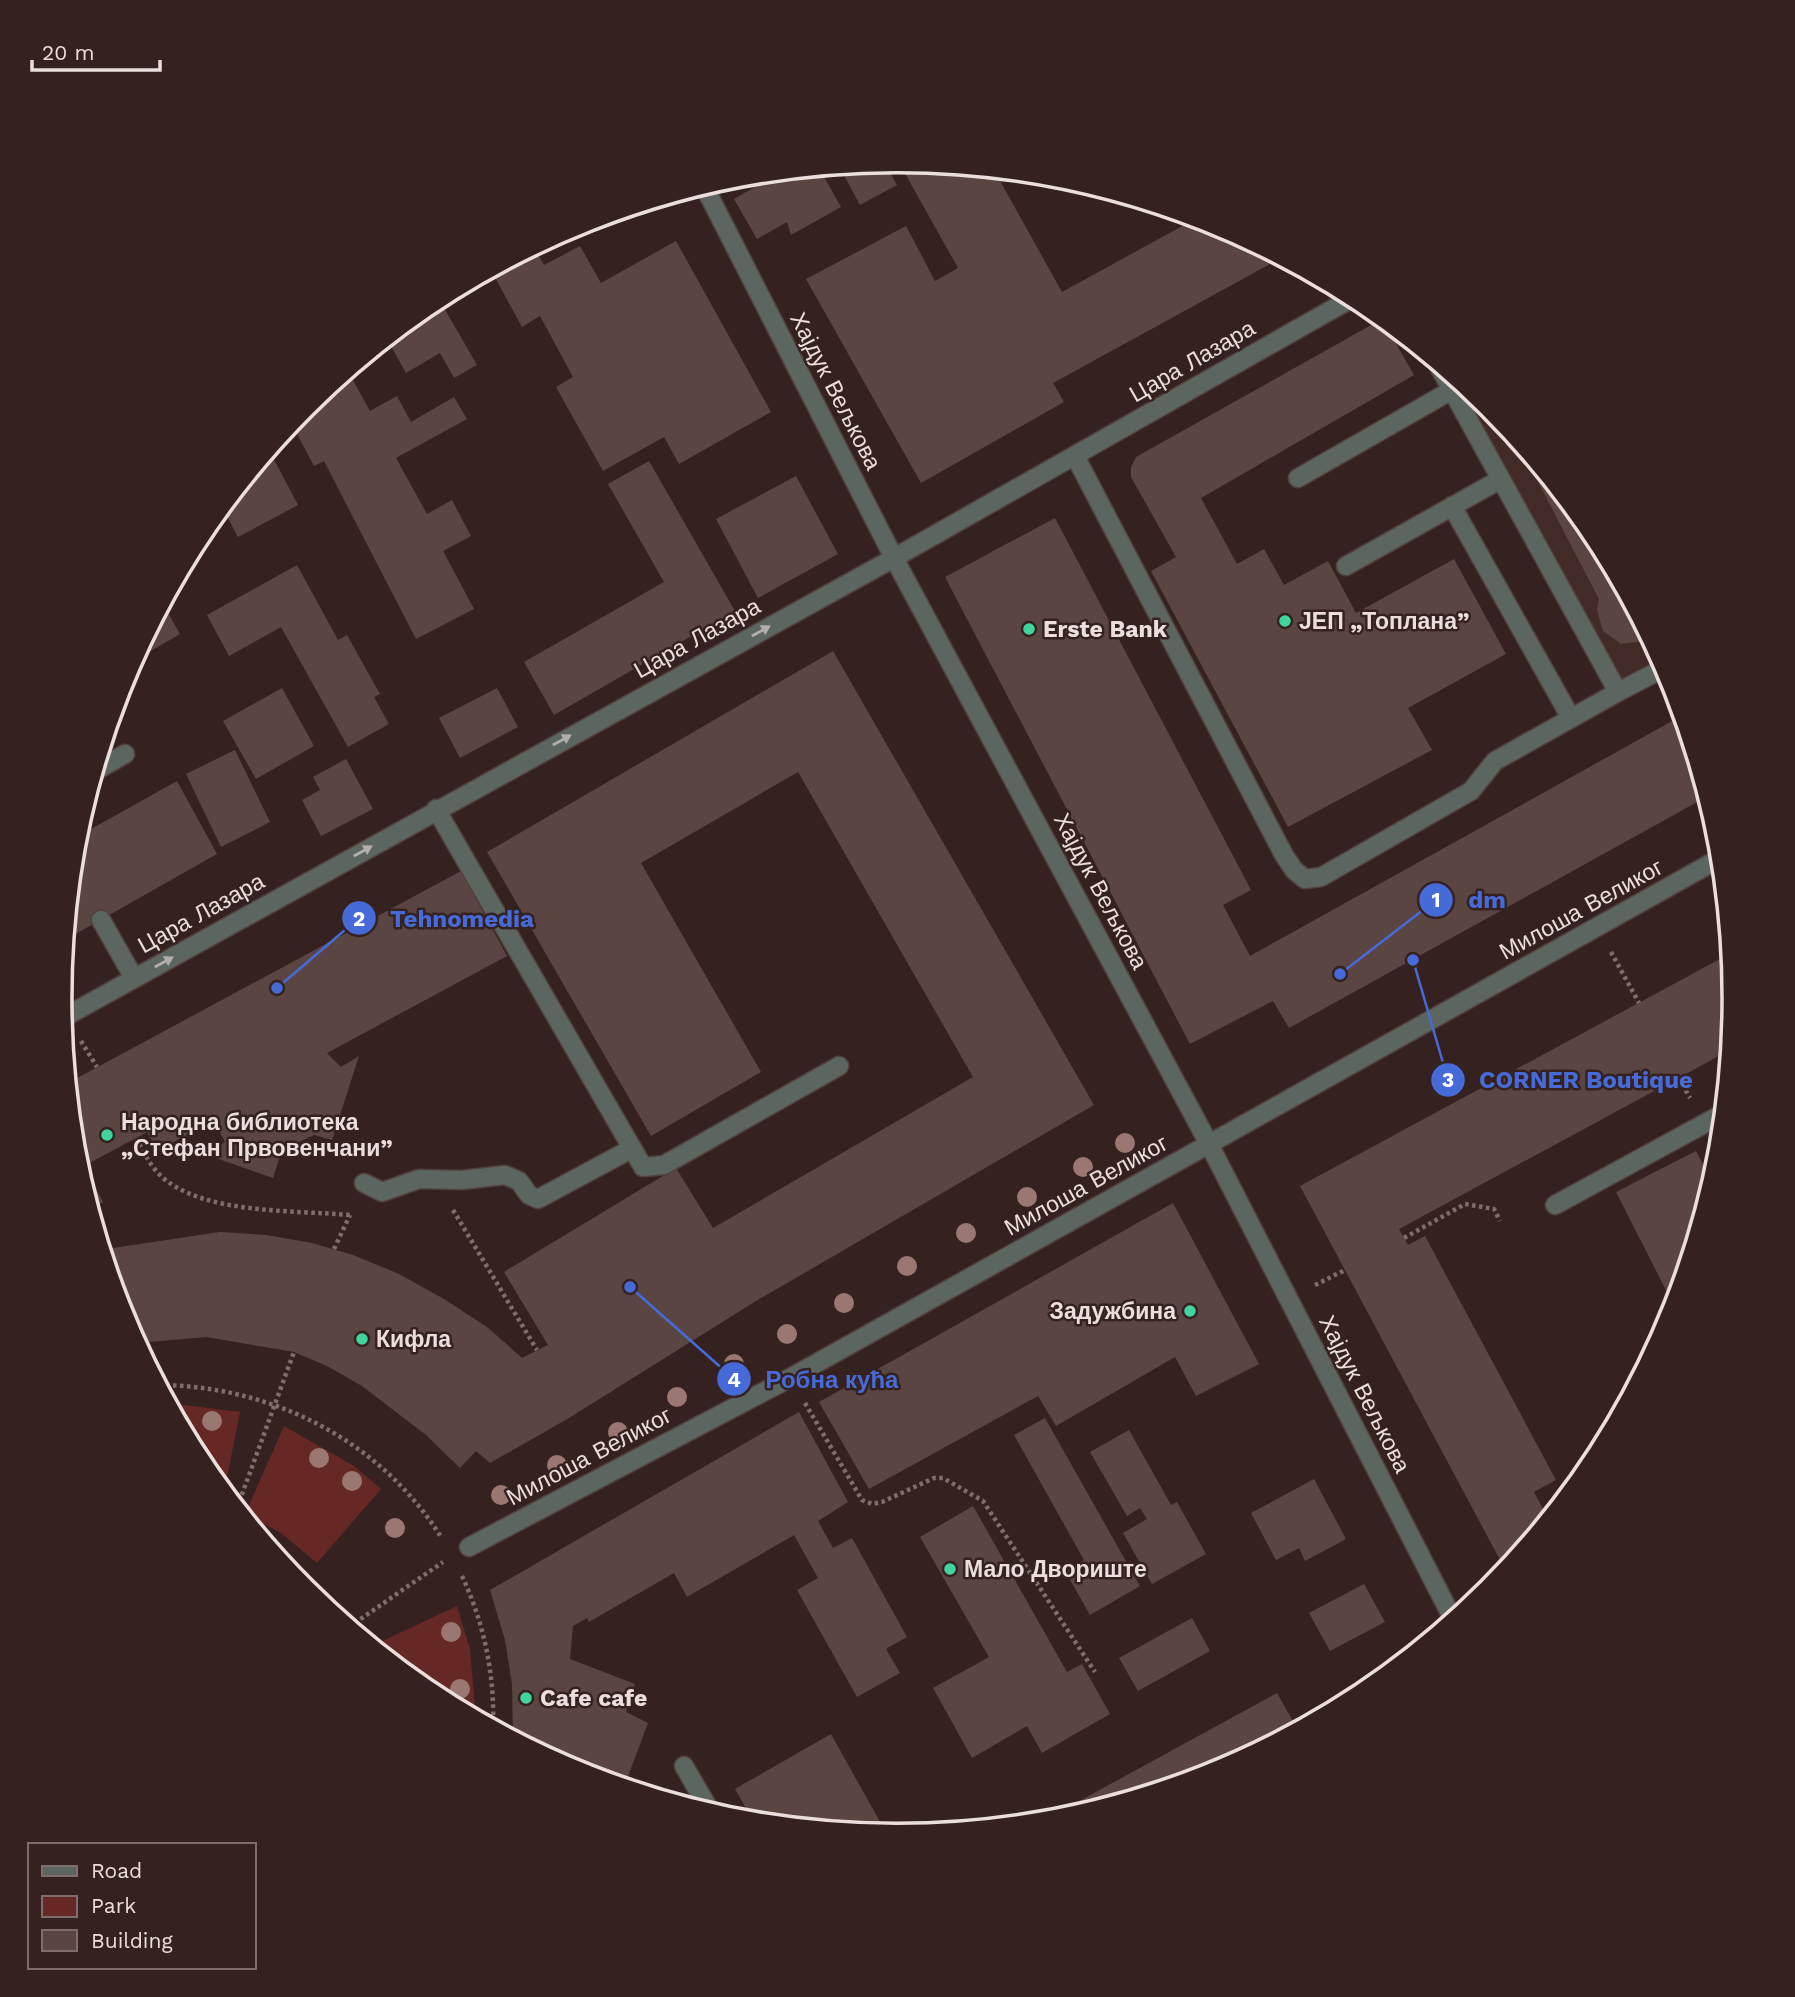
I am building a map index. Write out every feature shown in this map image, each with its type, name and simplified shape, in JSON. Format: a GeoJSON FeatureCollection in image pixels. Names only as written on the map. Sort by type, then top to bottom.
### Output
{"type":"FeatureCollection","features":[{"type":"Feature","properties":{"kind":"street","name":"Хајдук Вељкова"},"geometry":{"type":"LineString","coordinates":[[709,195],[894,558],[1209,1144],[1449,1612]]}},
{"type":"Feature","properties":{"kind":"street","name":"Цара Лазара"},"geometry":{"type":"LineString","coordinates":[[72,1012],[894,558],[1343,304]]}},
{"type":"Feature","properties":{"kind":"street"},"geometry":{"type":"LineString","coordinates":[[1449,385],[1618,692]]}},
{"type":"Feature","properties":{"kind":"street"},"geometry":{"type":"LineString","coordinates":[[1298,478],[1452,390]]}},
{"type":"Feature","properties":{"kind":"street"},"geometry":{"type":"LineString","coordinates":[[1075,456],[1284,855],[1294,870],[1305,879],[1321,877],[1471,791],[1495,761],[1656,672]]}},
{"type":"Feature","properties":{"kind":"street"},"geometry":{"type":"LineString","coordinates":[[1346,566],[1501,479]]}},
{"type":"Feature","properties":{"kind":"street"},"geometry":{"type":"LineString","coordinates":[[1452,506],[1571,718]]}},
{"type":"Feature","properties":{"kind":"street"},"geometry":{"type":"LineString","coordinates":[[106,765],[125,754]]}},
{"type":"Feature","properties":{"kind":"street"},"geometry":{"type":"LineString","coordinates":[[436,809],[643,1167],[664,1165],[839,1066]]}},
{"type":"Feature","properties":{"kind":"street","name":"Милоша Великог"},"geometry":{"type":"LineString","coordinates":[[469,1547],[790,1378],[1711,863]]}},
{"type":"Feature","properties":{"kind":"street"},"geometry":{"type":"LineString","coordinates":[[101,920],[134,978]]}},
{"type":"Feature","properties":{"kind":"street"},"geometry":{"type":"LineString","coordinates":[[1555,1205],[1714,1118]]}},
{"type":"Feature","properties":{"kind":"street"},"geometry":{"type":"LineString","coordinates":[[363,1183],[382,1192],[419,1179],[462,1180],[505,1175],[519,1181],[529,1195],[538,1199],[631,1149]]}},
{"type":"Feature","properties":{"kind":"street"},"geometry":{"type":"LineString","coordinates":[[684,1766],[704,1801]]}},
{"type":"Feature","properties":{"kind":"path"},"geometry":{"type":"LineString","coordinates":[[1598,928],[1639,1003]]}},
{"type":"Feature","properties":{"kind":"path"},"geometry":{"type":"LineString","coordinates":[[136,1138],[158,1174],[195,1197],[256,1207],[350,1215]]}},
{"type":"Feature","properties":{"kind":"path"},"geometry":{"type":"LineString","coordinates":[[433,1178],[537,1350]]}},
{"type":"Feature","properties":{"kind":"path"},"geometry":{"type":"LineString","coordinates":[[334,1250],[363,1183]]}},
{"type":"Feature","properties":{"kind":"path"},"geometry":{"type":"LineString","coordinates":[[1404,1238],[1465,1204],[1494,1209],[1500,1221]]}},
{"type":"Feature","properties":{"kind":"path"},"geometry":{"type":"LineString","coordinates":[[240,1499],[294,1352]]}},
{"type":"Feature","properties":{"kind":"path"},"geometry":{"type":"LineString","coordinates":[[790,1378],[862,1500],[872,1504],[882,1502],[934,1478],[943,1478],[983,1501],[1094,1672]]}},
{"type":"Feature","properties":{"kind":"path"},"geometry":{"type":"LineString","coordinates":[[169,1386],[231,1392],[275,1404],[312,1420],[378,1464],[431,1522],[452,1555],[474,1603],[488,1653],[494,1705],[493,1718]]}},
{"type":"Feature","properties":{"kind":"path"},"geometry":{"type":"LineString","coordinates":[[356,1622],[452,1555],[469,1547]]}},
{"type":"Feature","properties":{"kind":"shaded area"},"geometry":{"type":"Polygon","coordinates":[[[1447,383],[1518,454],[1553,496],[1613,586],[1656,672],[1618,692],[1447,383]]]}},
{"type":"Feature","properties":{"kind":"green space"},"geometry":{"type":"Polygon","coordinates":[[[178,1404],[240,1412],[227,1479],[178,1404]]]}},
{"type":"Feature","properties":{"kind":"green space"},"geometry":{"type":"Polygon","coordinates":[[[284,1426],[354,1466],[381,1489],[317,1563],[281,1533],[259,1521],[248,1508],[284,1426]]]}},
{"type":"Feature","properties":{"kind":"green space"},"geometry":{"type":"Polygon","coordinates":[[[457,1606],[470,1649],[475,1708],[439,1685],[381,1642],[457,1606]]]}},
{"type":"Feature","properties":{"kind":"building"},"geometry":{"type":"Polygon","coordinates":[[[890,173],[897,185],[860,205],[844,175],[890,173]]]}},
{"type":"Feature","properties":{"kind":"building"},"geometry":{"type":"Polygon","coordinates":[[[905,173],[999,179],[1062,292],[1184,225],[1272,263],[1053,383],[1064,402],[921,483],[806,279],[906,226],[935,281],[958,268],[905,173]]]}},
{"type":"Feature","properties":{"kind":"building"},"geometry":{"type":"Polygon","coordinates":[[[824,177],[841,207],[791,235],[787,222],[757,239],[734,199],[758,185],[824,177]]]}},
{"type":"Feature","properties":{"kind":"building"},"geometry":{"type":"Polygon","coordinates":[[[676,241],[771,412],[679,464],[664,437],[603,471],[556,387],[573,377],[540,316],[522,327],[495,278],[538,255],[544,265],[580,246],[601,283],[676,241]]]}},
{"type":"Feature","properties":{"kind":"building"},"geometry":{"type":"Polygon","coordinates":[[[444,309],[477,365],[454,378],[440,353],[406,373],[391,346],[444,309]]]}},
{"type":"Feature","properties":{"kind":"building"},"geometry":{"type":"Polygon","coordinates":[[[1373,324],[1393,338],[1414,375],[1201,498],[1237,564],[1264,549],[1284,585],[1328,561],[1356,613],[1454,559],[1506,654],[1408,708],[1432,750],[1288,827],[1151,571],[1176,557],[1131,477],[1131,467],[1136,457],[1373,324]]]}},
{"type":"Feature","properties":{"kind":"building"},"geometry":{"type":"Polygon","coordinates":[[[352,379],[370,411],[397,396],[411,422],[454,397],[467,419],[396,458],[427,514],[452,500],[471,536],[443,551],[474,609],[416,639],[324,461],[314,466],[297,433],[352,379]]]}},
{"type":"Feature","properties":{"kind":"building"},"geometry":{"type":"Polygon","coordinates":[[[273,458],[298,505],[238,537],[227,517],[273,458]]]}},
{"type":"Feature","properties":{"kind":"building"},"geometry":{"type":"Polygon","coordinates":[[[649,461],[735,611],[554,715],[524,662],[664,582],[608,484],[649,461]]]}},
{"type":"Feature","properties":{"kind":"building"},"geometry":{"type":"Polygon","coordinates":[[[1533,471],[1584,540],[1613,586],[1642,641],[1621,644],[1603,631],[1597,610],[1599,599],[1533,471]]]}},
{"type":"Feature","properties":{"kind":"building"},"geometry":{"type":"Polygon","coordinates":[[[796,476],[838,554],[758,598],[716,519],[796,476]]]}},
{"type":"Feature","properties":{"kind":"building"},"geometry":{"type":"Polygon","coordinates":[[[1055,518],[1251,890],[1223,905],[1250,956],[1674,720],[1699,801],[1289,1028],[1273,1001],[1190,1044],[945,577],[1055,518]]]}},
{"type":"Feature","properties":{"kind":"building"},"geometry":{"type":"Polygon","coordinates":[[[297,565],[338,640],[347,635],[380,694],[374,697],[389,724],[348,747],[281,627],[229,656],[207,615],[297,565]]]}},
{"type":"Feature","properties":{"kind":"building"},"geometry":{"type":"Polygon","coordinates":[[[168,613],[180,634],[148,653],[168,613]]]}},
{"type":"Feature","properties":{"kind":"building"},"geometry":{"type":"Polygon","coordinates":[[[833,651],[1094,1105],[756,1301],[569,1418],[490,1463],[476,1451],[460,1468],[426,1435],[362,1386],[327,1366],[294,1352],[206,1337],[147,1342],[109,1242],[113,1248],[220,1232],[266,1235],[312,1243],[353,1255],[399,1274],[487,1327],[522,1358],[548,1345],[504,1272],[676,1168],[713,1228],[973,1077],[798,772],[641,863],[761,1072],[651,1136],[487,852],[833,651]]]}},
{"type":"Feature","properties":{"kind":"building"},"geometry":{"type":"Polygon","coordinates":[[[282,688],[314,746],[256,779],[223,721],[282,688]]]}},
{"type":"Feature","properties":{"kind":"building"},"geometry":{"type":"Polygon","coordinates":[[[497,688],[518,727],[460,758],[439,718],[497,688]]]}},
{"type":"Feature","properties":{"kind":"building"},"geometry":{"type":"Polygon","coordinates":[[[235,750],[270,822],[221,847],[186,774],[235,750]]]}},
{"type":"Feature","properties":{"kind":"building"},"geometry":{"type":"Polygon","coordinates":[[[346,759],[373,809],[321,836],[302,800],[320,790],[313,777],[346,759]]]}},
{"type":"Feature","properties":{"kind":"building"},"geometry":{"type":"Polygon","coordinates":[[[177,781],[217,854],[75,934],[90,830],[177,781]]]}},
{"type":"Feature","properties":{"kind":"building"},"geometry":{"type":"Polygon","coordinates":[[[461,871],[507,956],[327,1053],[341,1067],[359,1056],[332,1140],[314,1135],[282,1150],[273,1178],[204,1154],[225,1142],[213,1120],[158,1151],[147,1132],[89,1163],[76,1078],[461,871]]]}},
{"type":"Feature","properties":{"kind":"building"},"geometry":{"type":"Polygon","coordinates":[[[1722,958],[1721,1055],[1399,1229],[1408,1245],[1425,1236],[1556,1480],[1534,1492],[1543,1509],[1549,1506],[1501,1561],[1300,1186],[1722,958]]]}},
{"type":"Feature","properties":{"kind":"building"},"geometry":{"type":"Polygon","coordinates":[[[1696,1151],[1705,1168],[1695,1212],[1668,1294],[1616,1192],[1696,1151]]]}},
{"type":"Feature","properties":{"kind":"building"},"geometry":{"type":"Polygon","coordinates":[[[94,1184],[103,1202],[98,1205],[94,1184]]]}},
{"type":"Feature","properties":{"kind":"building"},"geometry":{"type":"Polygon","coordinates":[[[1173,1203],[1259,1364],[1196,1396],[1175,1357],[1056,1426],[1038,1396],[869,1489],[819,1402],[1173,1203]]]}},
{"type":"Feature","properties":{"kind":"building"},"geometry":{"type":"Polygon","coordinates":[[[799,1412],[848,1502],[818,1521],[833,1548],[852,1538],[907,1637],[886,1649],[900,1673],[857,1697],[797,1590],[818,1578],[794,1535],[687,1597],[674,1573],[589,1622],[587,1618],[573,1626],[570,1659],[635,1684],[626,1712],[648,1723],[627,1778],[581,1761],[513,1729],[512,1684],[505,1640],[490,1590],[799,1412]]]}},
{"type":"Feature","properties":{"kind":"building"},"geometry":{"type":"Polygon","coordinates":[[[1045,1418],[1140,1586],[1090,1615],[1065,1571],[1084,1560],[1014,1435],[1045,1418]]]}},
{"type":"Feature","properties":{"kind":"building"},"geometry":{"type":"Polygon","coordinates":[[[1129,1430],[1171,1505],[1177,1502],[1206,1554],[1152,1584],[1123,1533],[1147,1519],[1140,1508],[1127,1516],[1090,1452],[1129,1430]]]}},
{"type":"Feature","properties":{"kind":"building"},"geometry":{"type":"Polygon","coordinates":[[[1314,1479],[1346,1539],[1305,1561],[1299,1548],[1276,1560],[1251,1513],[1314,1479]]]}},
{"type":"Feature","properties":{"kind":"building"},"geometry":{"type":"Polygon","coordinates":[[[973,1506],[1067,1672],[1082,1664],[1110,1714],[1042,1753],[1027,1726],[972,1758],[933,1688],[989,1657],[920,1537],[973,1506]]]}},
{"type":"Feature","properties":{"kind":"building"},"geometry":{"type":"Polygon","coordinates":[[[1364,1584],[1385,1622],[1330,1651],[1309,1613],[1364,1584]]]}},
{"type":"Feature","properties":{"kind":"building"},"geometry":{"type":"Polygon","coordinates":[[[1192,1618],[1210,1651],[1138,1691],[1119,1658],[1192,1618]]]}},
{"type":"Feature","properties":{"kind":"building"},"geometry":{"type":"Polygon","coordinates":[[[1277,1693],[1294,1723],[1214,1761],[1163,1780],[1072,1805],[1277,1693]]]}},
{"type":"Feature","properties":{"kind":"building"},"geometry":{"type":"Polygon","coordinates":[[[831,1734],[881,1823],[790,1817],[747,1810],[735,1789],[831,1734]]]}},
{"type":"Feature","properties":{"kind":"place","name":"ЈЕП „Топлана”"},"geometry":{"type":"Point","coordinates":[1285,621]}},
{"type":"Feature","properties":{"kind":"place","name":"Erste Bank"},"geometry":{"type":"Point","coordinates":[1029,629]}},
{"type":"Feature","properties":{"kind":"place","name":"CORNER Boutique"},"geometry":{"type":"Point","coordinates":[1413,960]}},
{"type":"Feature","properties":{"kind":"place","name":"dm"},"geometry":{"type":"Point","coordinates":[1340,974]}},
{"type":"Feature","properties":{"kind":"place","name":"Tehnomedia"},"geometry":{"type":"Point","coordinates":[277,988]}},
{"type":"Feature","properties":{"kind":"place","name":"Народна библиотека „Стефан Првовенчани”"},"geometry":{"type":"Point","coordinates":[107,1135]}},
{"type":"Feature","properties":{"kind":"place","name":"Робна кућа"},"geometry":{"type":"Point","coordinates":[630,1287]}},
{"type":"Feature","properties":{"kind":"place","name":"Задужбина"},"geometry":{"type":"Point","coordinates":[1190,1311]}},
{"type":"Feature","properties":{"kind":"place","name":"Кифла"},"geometry":{"type":"Point","coordinates":[362,1339]}},
{"type":"Feature","properties":{"kind":"place","name":"Мало Двориште"},"geometry":{"type":"Point","coordinates":[950,1569]}},
{"type":"Feature","properties":{"kind":"place","name":"Cafe cafe"},"geometry":{"type":"Point","coordinates":[526,1698]}}]}
